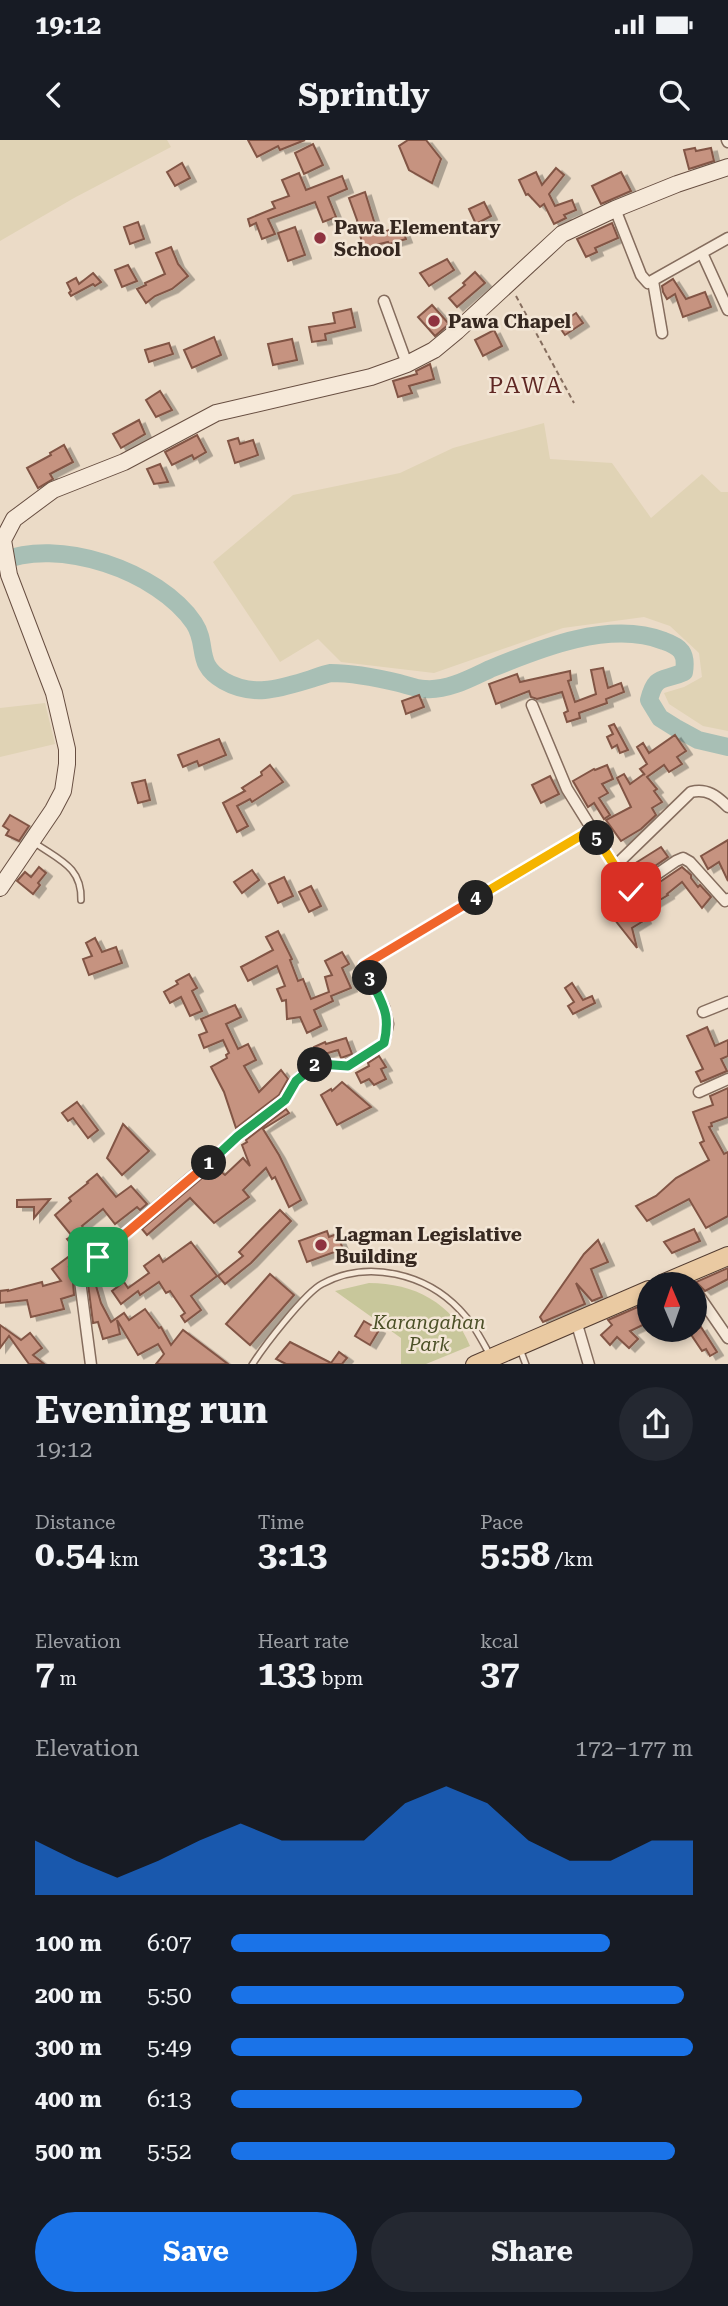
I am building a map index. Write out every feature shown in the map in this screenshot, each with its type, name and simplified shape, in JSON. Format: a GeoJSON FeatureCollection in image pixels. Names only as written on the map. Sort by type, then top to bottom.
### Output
{"type":"FeatureCollection","features":[{"type":"Feature","properties":{"kind":"main road"},"geometry":{"type":"LineString","coordinates":[[705,1272],[728,1256]]}},
{"type":"Feature","properties":{"kind":"main road"},"geometry":{"type":"LineString","coordinates":[[483,1361],[637,1295]]}},
{"type":"Feature","properties":{"kind":"street"},"geometry":{"type":"LineString","coordinates":[[0,888],[44,827],[62,791],[67,764],[67,749],[54,693],[9,575],[3,540],[14,519],[53,490],[124,462],[216,413],[371,377],[407,364],[434,349],[457,331],[562,234],[615,209],[728,167]]}},
{"type":"Feature","properties":{"kind":"street"},"geometry":{"type":"LineString","coordinates":[[615,209],[641,275],[648,283],[728,238]]}},
{"type":"Feature","properties":{"kind":"street"},"geometry":{"type":"LineString","coordinates":[[702,253],[728,310]]}},
{"type":"Feature","properties":{"kind":"street"},"geometry":{"type":"LineString","coordinates":[[653,281],[662,333]]}},
{"type":"Feature","properties":{"kind":"street"},"geometry":{"type":"LineString","coordinates":[[384,301],[407,364]]}},
{"type":"Feature","properties":{"kind":"street"},"geometry":{"type":"LineString","coordinates":[[532,705],[567,789],[631,892],[676,860],[683,858],[690,862],[725,901],[728,899]]}},
{"type":"Feature","properties":{"kind":"street"},"geometry":{"type":"LineString","coordinates":[[615,866],[691,792],[698,790],[713,794],[728,807]]}},
{"type":"Feature","properties":{"kind":"street"},"geometry":{"type":"LineString","coordinates":[[91,1364],[79,1273],[238,1136],[285,1100],[296,1081],[311,1067],[319,1064],[348,1066],[384,1043],[388,1024],[384,1007],[364,965],[592,829]]}},
{"type":"Feature","properties":{"kind":"street"},"geometry":{"type":"LineString","coordinates":[[703,1012],[728,1002]]}},
{"type":"Feature","properties":{"kind":"street"},"geometry":{"type":"LineString","coordinates":[[699,1092],[728,1079]]}},
{"type":"Feature","properties":{"kind":"street"},"geometry":{"type":"LineString","coordinates":[[707,1308],[728,1338]]}},
{"type":"Feature","properties":{"kind":"street"},"geometry":{"type":"LineString","coordinates":[[576,1321],[589,1364]]}},
{"type":"Feature","properties":{"kind":"lane"},"geometry":{"type":"LineString","coordinates":[[32,842],[72,870],[79,879],[81,900]]}},
{"type":"Feature","properties":{"kind":"lane"},"geometry":{"type":"LineString","coordinates":[[252,1364],[308,1294],[322,1284],[342,1276],[385,1272],[420,1281],[450,1300],[472,1323],[483,1361]]}},
{"type":"Feature","properties":{"kind":"lane"},"geometry":{"type":"LineString","coordinates":[[519,1346],[526,1364]]}},
{"type":"Feature","properties":{"kind":"path"},"geometry":{"type":"LineString","coordinates":[[509,283],[574,403]]}},
{"type":"Feature","properties":{"kind":"shaded area"},"geometry":{"type":"Polygon","coordinates":[[[0,140],[167,140],[171,147],[0,241],[0,140]]]}},
{"type":"Feature","properties":{"kind":"shaded area"},"geometry":{"type":"Polygon","coordinates":[[[544,423],[550,459],[612,463],[651,518],[702,474],[721,492],[728,492],[728,731],[703,726],[669,704],[664,693],[684,687],[702,677],[699,653],[670,626],[644,617],[563,628],[434,673],[341,662],[318,639],[280,662],[213,562],[293,495],[400,473],[453,448],[544,423]]]}},
{"type":"Feature","properties":{"kind":"shaded area"},"geometry":{"type":"Polygon","coordinates":[[[45,703],[55,744],[0,757],[0,708],[45,703]]]}},
{"type":"Feature","properties":{"kind":"green space","name":"Karangahan Park"},"geometry":{"type":"Polygon","coordinates":[[[369,1283],[401,1287],[430,1298],[453,1318],[470,1346],[426,1364],[401,1364],[401,1338],[335,1291],[369,1283]]]}},
{"type":"Feature","properties":{"kind":"building"},"geometry":{"type":"Polygon","coordinates":[[[248,140],[305,140],[280,150],[278,146],[257,157],[248,140]]]}},
{"type":"Feature","properties":{"kind":"building"},"geometry":{"type":"Polygon","coordinates":[[[408,140],[426,140],[441,159],[432,183],[409,170],[399,146],[408,140]]]}},
{"type":"Feature","properties":{"kind":"building"},"geometry":{"type":"Polygon","coordinates":[[[313,144],[323,165],[304,174],[295,153],[313,144]]]}},
{"type":"Feature","properties":{"kind":"building"},"geometry":{"type":"Polygon","coordinates":[[[695,148],[696,151],[711,148],[714,161],[689,169],[684,150],[695,148]]]}},
{"type":"Feature","properties":{"kind":"building"},"geometry":{"type":"Polygon","coordinates":[[[182,163],[190,178],[175,186],[167,172],[182,163]]]}},
{"type":"Feature","properties":{"kind":"building"},"geometry":{"type":"Polygon","coordinates":[[[556,168],[564,175],[549,194],[555,206],[572,200],[576,210],[564,215],[566,218],[554,224],[544,204],[540,207],[526,195],[519,180],[536,172],[542,185],[556,168]]]}},
{"type":"Feature","properties":{"kind":"building"},"geometry":{"type":"Polygon","coordinates":[[[621,172],[631,191],[601,204],[592,186],[621,172]]]}},
{"type":"Feature","properties":{"kind":"building"},"geometry":{"type":"Polygon","coordinates":[[[299,173],[306,190],[342,176],[347,189],[328,197],[336,217],[323,222],[315,202],[268,219],[275,234],[262,239],[256,223],[250,226],[248,219],[275,208],[272,202],[289,196],[282,180],[299,173]]]}},
{"type":"Feature","properties":{"kind":"building"},"geometry":{"type":"Polygon","coordinates":[[[365,192],[378,234],[401,226],[406,239],[363,248],[349,198],[365,192]]]}},
{"type":"Feature","properties":{"kind":"building"},"geometry":{"type":"Polygon","coordinates":[[[484,202],[491,216],[476,224],[469,209],[484,202]]]}},
{"type":"Feature","properties":{"kind":"building"},"geometry":{"type":"Polygon","coordinates":[[[138,222],[144,239],[130,244],[124,227],[138,222]]]}},
{"type":"Feature","properties":{"kind":"building"},"geometry":{"type":"Polygon","coordinates":[[[612,223],[618,238],[595,248],[597,252],[586,257],[577,239],[612,223]]]}},
{"type":"Feature","properties":{"kind":"building"},"geometry":{"type":"Polygon","coordinates":[[[295,227],[305,255],[288,261],[278,233],[295,227]]]}},
{"type":"Feature","properties":{"kind":"building"},"geometry":{"type":"Polygon","coordinates":[[[171,247],[178,264],[188,276],[172,289],[146,303],[137,289],[165,274],[156,253],[171,247]]]}},
{"type":"Feature","properties":{"kind":"building"},"geometry":{"type":"Polygon","coordinates":[[[447,259],[454,270],[429,286],[420,273],[447,259]]]}},
{"type":"Feature","properties":{"kind":"building"},"geometry":{"type":"Polygon","coordinates":[[[128,265],[137,281],[122,287],[115,270],[128,265]]]}},
{"type":"Feature","properties":{"kind":"building"},"geometry":{"type":"Polygon","coordinates":[[[475,272],[485,283],[457,307],[449,298],[465,285],[463,283],[475,272]]]}},
{"type":"Feature","properties":{"kind":"building"},"geometry":{"type":"Polygon","coordinates":[[[93,273],[101,282],[71,296],[67,283],[76,278],[79,284],[93,273]]]}},
{"type":"Feature","properties":{"kind":"building"},"geometry":{"type":"Polygon","coordinates":[[[673,279],[686,299],[705,292],[711,307],[683,317],[675,294],[667,299],[663,292],[662,286],[673,279]]]}},
{"type":"Feature","properties":{"kind":"building","name":"Pawa Chapel"},"geometry":{"type":"Polygon","coordinates":[[[432,305],[449,324],[435,336],[418,317],[432,305]]]}},
{"type":"Feature","properties":{"kind":"building"},"geometry":{"type":"Polygon","coordinates":[[[351,309],[355,327],[325,334],[326,340],[312,342],[309,327],[335,323],[333,313],[351,309]]]}},
{"type":"Feature","properties":{"kind":"building"},"geometry":{"type":"Polygon","coordinates":[[[576,313],[583,323],[565,335],[558,325],[576,313]]]}},
{"type":"Feature","properties":{"kind":"building"},"geometry":{"type":"Polygon","coordinates":[[[494,330],[502,346],[483,356],[475,340],[494,330]]]}},
{"type":"Feature","properties":{"kind":"building"},"geometry":{"type":"Polygon","coordinates":[[[214,337],[221,355],[192,368],[184,350],[214,337]]]}},
{"type":"Feature","properties":{"kind":"building"},"geometry":{"type":"Polygon","coordinates":[[[292,339],[297,360],[273,365],[268,344],[292,339]]]}},
{"type":"Feature","properties":{"kind":"building"},"geometry":{"type":"Polygon","coordinates":[[[169,343],[173,354],[149,362],[145,350],[169,343]]]}},
{"type":"Feature","properties":{"kind":"building"},"geometry":{"type":"Polygon","coordinates":[[[430,364],[434,379],[409,386],[412,393],[398,397],[393,381],[417,374],[416,371],[430,364]]]}},
{"type":"Feature","properties":{"kind":"building"},"geometry":{"type":"Polygon","coordinates":[[[160,391],[172,410],[156,417],[146,400],[160,391]]]}},
{"type":"Feature","properties":{"kind":"building"},"geometry":{"type":"Polygon","coordinates":[[[139,420],[145,434],[121,448],[113,434],[139,420]]]}},
{"type":"Feature","properties":{"kind":"building"},"geometry":{"type":"Polygon","coordinates":[[[197,435],[206,452],[194,459],[192,455],[172,465],[165,452],[197,435]]]}},
{"type":"Feature","properties":{"kind":"building"},"geometry":{"type":"Polygon","coordinates":[[[238,438],[240,444],[253,440],[258,455],[235,463],[228,441],[238,438]]]}},
{"type":"Feature","properties":{"kind":"building"},"geometry":{"type":"Polygon","coordinates":[[[64,445],[73,462],[50,474],[53,479],[38,488],[27,468],[64,445]]]}},
{"type":"Feature","properties":{"kind":"building"},"geometry":{"type":"Polygon","coordinates":[[[160,464],[168,482],[154,484],[147,469],[160,464]]]}},
{"type":"Feature","properties":{"kind":"building"},"geometry":{"type":"Polygon","coordinates":[[[603,668],[608,688],[621,683],[624,692],[606,699],[607,703],[579,713],[580,718],[567,722],[564,713],[568,711],[562,692],[537,699],[531,697],[529,691],[496,704],[489,684],[517,674],[520,682],[570,671],[571,680],[568,681],[575,702],[596,694],[591,670],[603,668]]]}},
{"type":"Feature","properties":{"kind":"building"},"geometry":{"type":"Polygon","coordinates":[[[419,695],[424,707],[406,714],[402,701],[419,695]]]}},
{"type":"Feature","properties":{"kind":"building"},"geometry":{"type":"Polygon","coordinates":[[[614,724],[628,750],[620,753],[617,745],[612,748],[607,737],[613,734],[609,726],[614,724]]]}},
{"type":"Feature","properties":{"kind":"building"},"geometry":{"type":"Polygon","coordinates":[[[675,735],[686,751],[677,757],[682,764],[669,772],[664,765],[647,777],[657,789],[654,791],[662,802],[652,808],[656,815],[641,829],[621,841],[606,820],[631,807],[617,778],[624,774],[630,784],[645,775],[640,769],[647,764],[637,747],[643,743],[649,753],[675,735]]]}},
{"type":"Feature","properties":{"kind":"building"},"geometry":{"type":"Polygon","coordinates":[[[219,739],[226,755],[199,766],[197,761],[183,767],[178,755],[219,739]]]}},
{"type":"Feature","properties":{"kind":"building"},"geometry":{"type":"Polygon","coordinates":[[[270,765],[283,782],[252,802],[250,799],[237,806],[248,826],[237,832],[223,803],[245,791],[242,788],[262,775],[261,772],[270,765]]]}},
{"type":"Feature","properties":{"kind":"building"},"geometry":{"type":"Polygon","coordinates":[[[607,765],[613,779],[602,784],[608,793],[599,798],[610,815],[604,819],[594,803],[588,807],[573,781],[607,765]]]}},
{"type":"Feature","properties":{"kind":"building"},"geometry":{"type":"Polygon","coordinates":[[[550,776],[559,794],[541,803],[532,785],[550,776]]]}},
{"type":"Feature","properties":{"kind":"building"},"geometry":{"type":"Polygon","coordinates":[[[145,780],[150,800],[138,803],[132,783],[145,780]]]}},
{"type":"Feature","properties":{"kind":"building"},"geometry":{"type":"Polygon","coordinates":[[[10,815],[29,826],[19,841],[6,835],[9,830],[3,826],[10,815]]]}},
{"type":"Feature","properties":{"kind":"building"},"geometry":{"type":"Polygon","coordinates":[[[728,840],[728,881],[719,862],[708,869],[701,856],[728,840]]]}},
{"type":"Feature","properties":{"kind":"building"},"geometry":{"type":"Polygon","coordinates":[[[661,847],[668,857],[633,881],[626,869],[661,847]]]}},
{"type":"Feature","properties":{"kind":"building"},"geometry":{"type":"Polygon","coordinates":[[[39,867],[46,873],[33,894],[17,881],[25,872],[31,877],[39,867]]]}},
{"type":"Feature","properties":{"kind":"building"},"geometry":{"type":"Polygon","coordinates":[[[682,867],[698,887],[700,885],[711,897],[702,908],[682,882],[668,895],[640,912],[645,920],[632,928],[637,948],[611,915],[682,867]]]}},
{"type":"Feature","properties":{"kind":"building"},"geometry":{"type":"Polygon","coordinates":[[[252,870],[259,880],[242,893],[234,882],[252,870]]]}},
{"type":"Feature","properties":{"kind":"building"},"geometry":{"type":"Polygon","coordinates":[[[284,877],[293,896],[278,903],[269,884],[284,877]]]}},
{"type":"Feature","properties":{"kind":"building"},"geometry":{"type":"Polygon","coordinates":[[[311,886],[321,906],[309,912],[299,892],[311,886]]]}},
{"type":"Feature","properties":{"kind":"building"},"geometry":{"type":"Polygon","coordinates":[[[278,931],[292,959],[290,960],[298,981],[303,979],[311,999],[329,992],[325,977],[332,975],[325,961],[342,952],[349,964],[342,968],[351,988],[331,996],[333,1001],[314,1010],[321,1026],[307,1033],[300,1017],[287,1019],[286,1000],[282,1001],[277,989],[285,986],[277,966],[248,981],[241,967],[273,950],[266,937],[278,931]]]}},
{"type":"Feature","properties":{"kind":"building"},"geometry":{"type":"Polygon","coordinates":[[[95,938],[102,952],[116,947],[122,963],[89,975],[83,959],[92,956],[86,943],[95,938]]]}},
{"type":"Feature","properties":{"kind":"building"},"geometry":{"type":"Polygon","coordinates":[[[189,974],[197,988],[192,991],[202,1011],[190,1016],[181,997],[170,1003],[164,992],[189,974]]]}},
{"type":"Feature","properties":{"kind":"building"},"geometry":{"type":"Polygon","coordinates":[[[572,983],[583,1000],[592,996],[595,1003],[573,1014],[568,1006],[574,1002],[565,988],[572,983]]]}},
{"type":"Feature","properties":{"kind":"building"},"geometry":{"type":"Polygon","coordinates":[[[235,1005],[241,1017],[226,1024],[238,1049],[248,1044],[256,1060],[244,1066],[259,1092],[281,1070],[288,1079],[279,1095],[236,1128],[224,1092],[211,1067],[227,1058],[229,1053],[223,1040],[204,1048],[199,1035],[207,1032],[201,1019],[235,1005]]]}},
{"type":"Feature","properties":{"kind":"building"},"geometry":{"type":"Polygon","coordinates":[[[707,1027],[715,1046],[728,1040],[728,1056],[721,1059],[727,1071],[701,1082],[696,1072],[703,1069],[687,1036],[707,1027]]]}},
{"type":"Feature","properties":{"kind":"building"},"geometry":{"type":"Polygon","coordinates":[[[346,1038],[352,1054],[341,1058],[338,1050],[318,1056],[314,1047],[346,1038]]]}},
{"type":"Feature","properties":{"kind":"building"},"geometry":{"type":"Polygon","coordinates":[[[379,1056],[386,1067],[381,1069],[386,1079],[374,1085],[369,1079],[361,1083],[356,1073],[379,1056]]]}},
{"type":"Feature","properties":{"kind":"building"},"geometry":{"type":"Polygon","coordinates":[[[342,1082],[371,1107],[337,1125],[321,1095],[331,1089],[332,1091],[342,1082]]]}},
{"type":"Feature","properties":{"kind":"building"},"geometry":{"type":"Polygon","coordinates":[[[728,1088],[728,1117],[711,1123],[712,1126],[709,1127],[724,1154],[728,1152],[728,1216],[706,1228],[689,1199],[647,1221],[636,1206],[656,1196],[676,1178],[709,1160],[700,1143],[704,1141],[693,1112],[713,1105],[710,1096],[728,1088]]]}},
{"type":"Feature","properties":{"kind":"building"},"geometry":{"type":"Polygon","coordinates":[[[77,1102],[98,1130],[88,1138],[73,1118],[68,1121],[62,1113],[77,1102]]]}},
{"type":"Feature","properties":{"kind":"building"},"geometry":{"type":"Polygon","coordinates":[[[286,1109],[289,1113],[263,1129],[301,1200],[289,1207],[275,1177],[272,1179],[266,1168],[243,1190],[249,1197],[214,1223],[190,1198],[147,1235],[142,1229],[215,1167],[225,1175],[243,1158],[250,1166],[242,1145],[286,1109]]]}},
{"type":"Feature","properties":{"kind":"building"},"geometry":{"type":"Polygon","coordinates":[[[123,1124],[149,1151],[122,1175],[107,1158],[123,1124]]]}},
{"type":"Feature","properties":{"kind":"building"},"geometry":{"type":"Polygon","coordinates":[[[97,1174],[116,1197],[131,1186],[147,1204],[140,1210],[137,1207],[115,1224],[103,1209],[82,1226],[96,1244],[81,1256],[67,1239],[72,1236],[55,1215],[71,1201],[69,1198],[97,1174]]]}},
{"type":"Feature","properties":{"kind":"building"},"geometry":{"type":"Polygon","coordinates":[[[50,1199],[34,1218],[34,1207],[17,1207],[17,1200],[50,1199]]]}},
{"type":"Feature","properties":{"kind":"building"},"geometry":{"type":"Polygon","coordinates":[[[280,1210],[291,1221],[251,1263],[225,1284],[218,1276],[243,1256],[239,1252],[280,1210]]]}},
{"type":"Feature","properties":{"kind":"building"},"geometry":{"type":"Polygon","coordinates":[[[694,1229],[700,1241],[672,1253],[664,1242],[694,1229]]]}},
{"type":"Feature","properties":{"kind":"building","name":"Lagman Legislative Building"},"geometry":{"type":"Polygon","coordinates":[[[327,1231],[329,1237],[337,1234],[343,1249],[307,1262],[299,1241],[327,1231]]]}},
{"type":"Feature","properties":{"kind":"building"},"geometry":{"type":"Polygon","coordinates":[[[598,1240],[608,1262],[591,1269],[602,1297],[592,1301],[576,1283],[585,1304],[543,1322],[540,1317],[584,1254],[598,1240]]]}},
{"type":"Feature","properties":{"kind":"building"},"geometry":{"type":"Polygon","coordinates":[[[191,1242],[217,1276],[191,1296],[201,1310],[185,1322],[181,1316],[185,1313],[170,1291],[166,1293],[159,1282],[140,1295],[138,1291],[121,1304],[112,1291],[124,1282],[128,1288],[149,1273],[144,1266],[159,1255],[163,1262],[191,1242]]]}},
{"type":"Feature","properties":{"kind":"building"},"geometry":{"type":"Polygon","coordinates":[[[75,1252],[80,1259],[69,1267],[72,1271],[74,1295],[61,1299],[64,1309],[31,1317],[27,1300],[0,1303],[0,1291],[61,1281],[52,1269],[75,1252]]]}},
{"type":"Feature","properties":{"kind":"building"},"geometry":{"type":"Polygon","coordinates":[[[728,1268],[728,1279],[707,1290],[707,1277],[728,1268]]]}},
{"type":"Feature","properties":{"kind":"building"},"geometry":{"type":"Polygon","coordinates":[[[92,1272],[101,1303],[111,1322],[124,1313],[129,1320],[145,1309],[159,1328],[161,1327],[171,1345],[183,1330],[228,1364],[156,1364],[164,1354],[158,1344],[138,1355],[117,1320],[120,1334],[103,1339],[98,1322],[93,1323],[87,1276],[92,1272]]]}},
{"type":"Feature","properties":{"kind":"building"},"geometry":{"type":"Polygon","coordinates":[[[270,1274],[294,1295],[250,1345],[226,1324],[270,1274]]]}},
{"type":"Feature","properties":{"kind":"building"},"geometry":{"type":"Polygon","coordinates":[[[637,1307],[637,1328],[630,1331],[637,1340],[629,1348],[617,1337],[610,1345],[601,1335],[612,1325],[608,1320],[637,1307]]]}},
{"type":"Feature","properties":{"kind":"building"},"geometry":{"type":"Polygon","coordinates":[[[364,1321],[379,1330],[370,1345],[355,1336],[364,1321]]]}},
{"type":"Feature","properties":{"kind":"building"},"geometry":{"type":"Polygon","coordinates":[[[0,1325],[21,1340],[30,1333],[42,1348],[33,1355],[44,1364],[29,1364],[9,1336],[0,1348],[0,1325]]]}},
{"type":"Feature","properties":{"kind":"building"},"geometry":{"type":"Polygon","coordinates":[[[707,1336],[717,1352],[710,1356],[706,1349],[702,1351],[696,1342],[707,1342],[707,1336]]]}},
{"type":"Feature","properties":{"kind":"building"},"geometry":{"type":"Polygon","coordinates":[[[290,1342],[331,1363],[339,1352],[347,1358],[342,1364],[286,1364],[276,1359],[290,1342]]]}},
{"type":"Feature","properties":{"kind":"waterway"},"geometry":{"type":"LineString","coordinates":[[0,562],[23,555],[49,553],[105,563],[132,574],[178,604],[194,623],[201,639],[205,661],[215,675],[246,689],[268,690],[331,673],[366,676],[422,689],[442,688],[553,645],[599,635],[643,635],[675,646],[682,652],[685,660],[684,672],[661,680],[654,686],[649,700],[660,718],[698,740],[728,747]]}},
{"type":"Feature","properties":{"kind":"place","name":"Pawa Elementary School"},"geometry":{"type":"Point","coordinates":[320,238]}},
{"type":"Feature","properties":{"kind":"place","name":"Pawa Chapel"},"geometry":{"type":"Point","coordinates":[434,321]}},
{"type":"Feature","properties":{"kind":"place","name":"Lagman Legislative Building"},"geometry":{"type":"Point","coordinates":[321,1245]}},
{"type":"Feature","properties":{"kind":"district","name":"PAWA"},"geometry":{"type":"Point","coordinates":[526,385]}},
{"type":"Feature","properties":{"kind":"route"},"geometry":{"type":"LineString","coordinates":[[98,1257],[238,1136],[285,1100],[296,1081],[311,1067],[319,1064],[348,1066],[384,1043],[388,1024],[384,1007],[364,965],[592,829],[631,892]]}}]}
